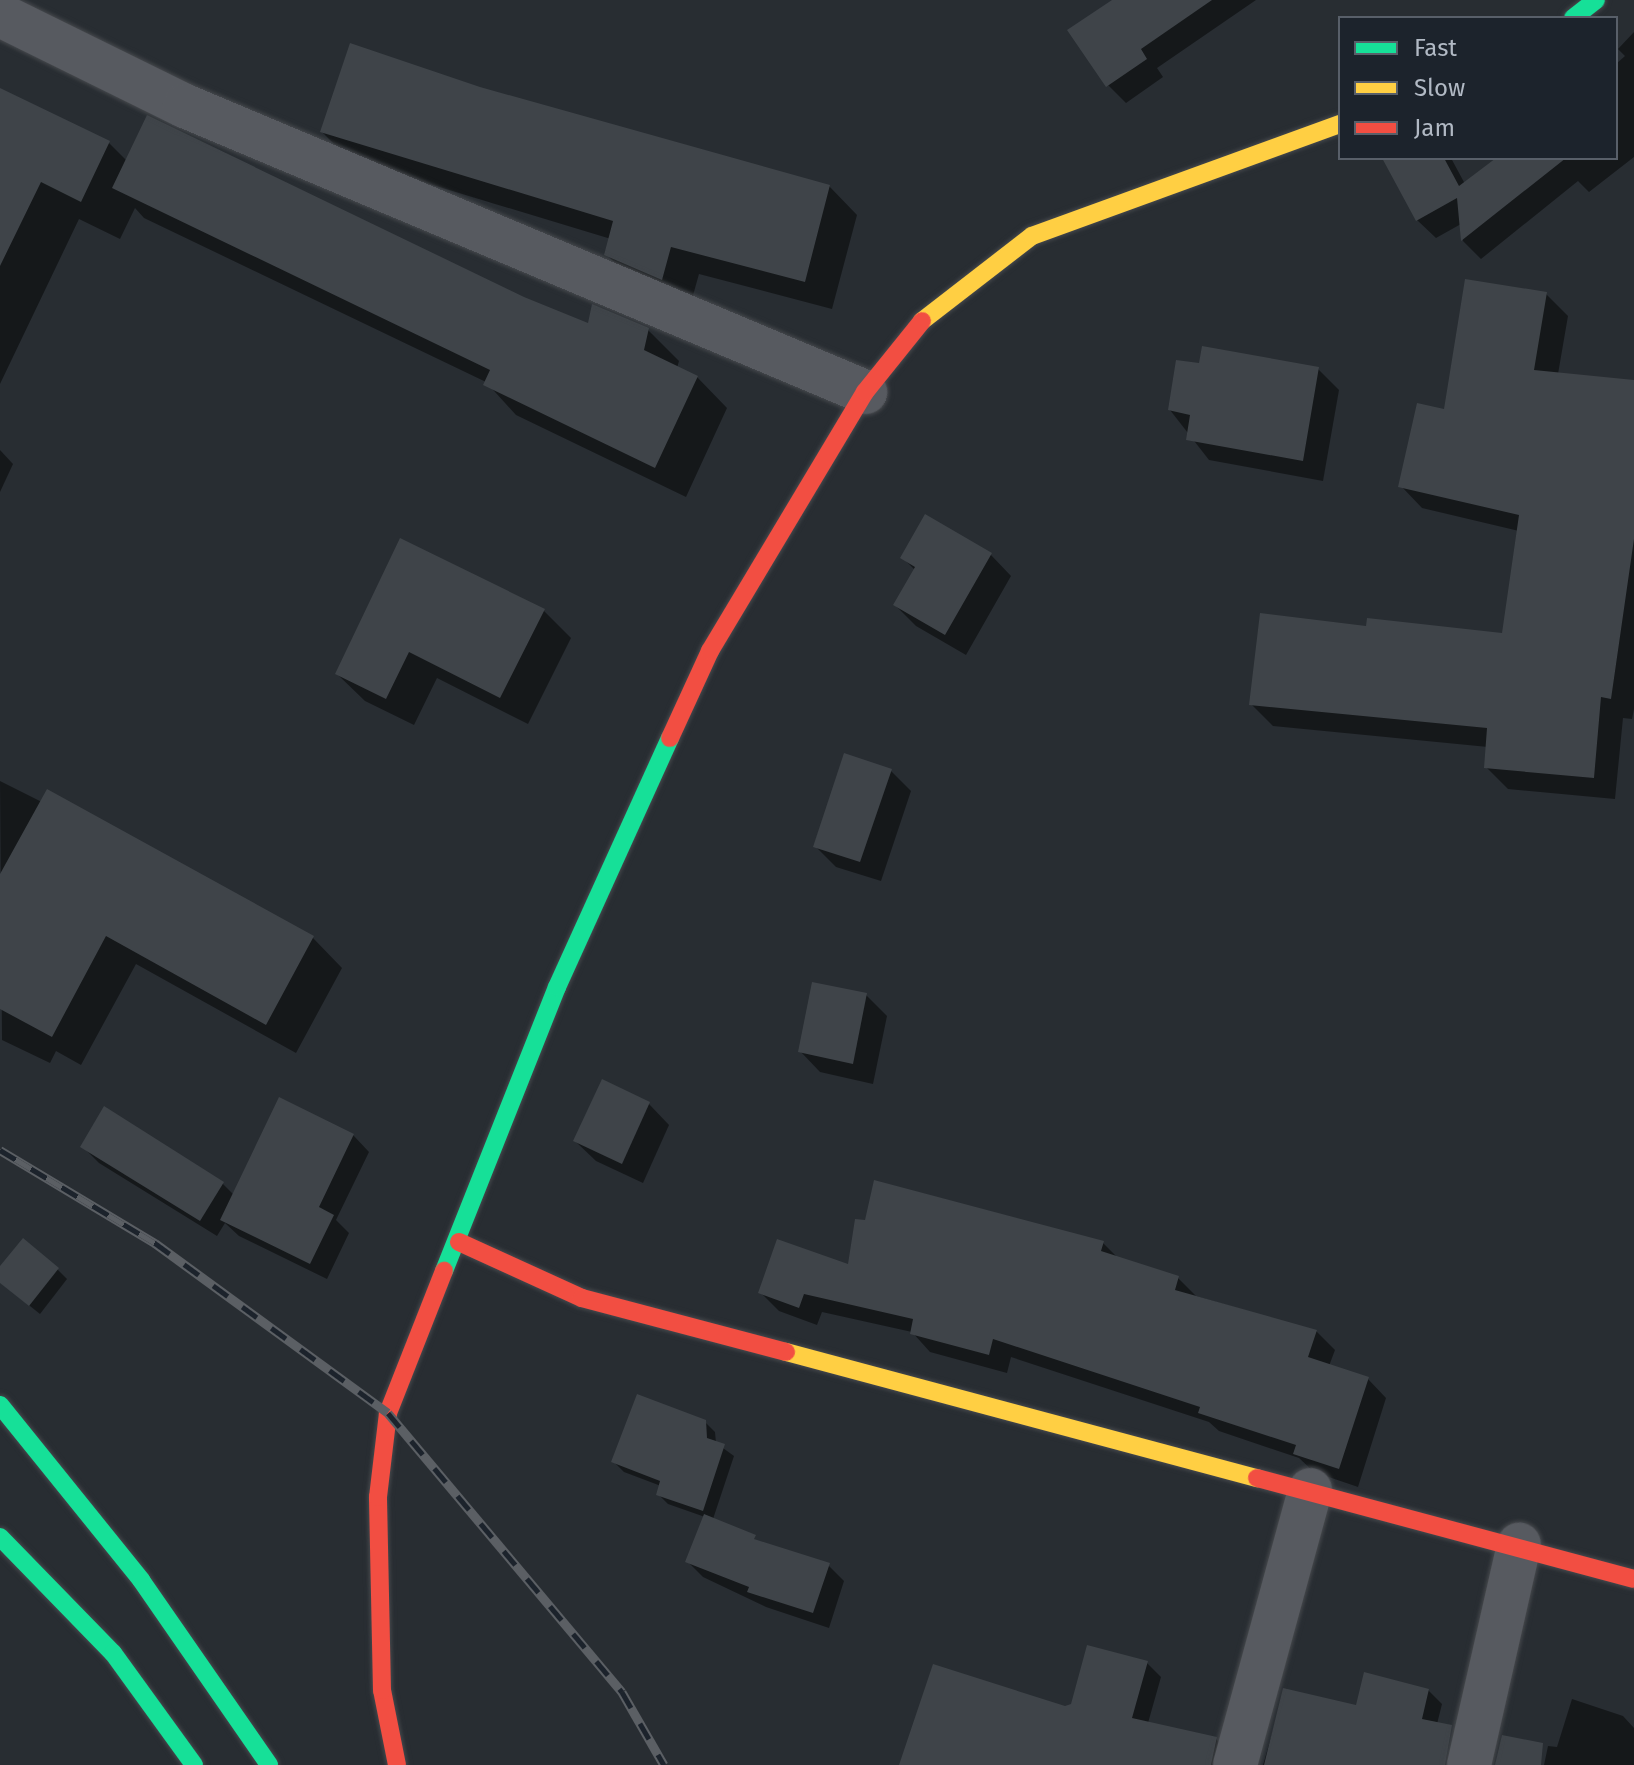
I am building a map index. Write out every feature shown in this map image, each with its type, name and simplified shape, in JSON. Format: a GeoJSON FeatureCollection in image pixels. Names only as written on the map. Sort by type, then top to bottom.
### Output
{"type":"FeatureCollection","features":[{"type":"Feature","properties":{"kind":"street"},"geometry":{"type":"LineString","coordinates":[[1576,16],[1596,0]]}},
{"type":"Feature","properties":{"kind":"street"},"geometry":{"type":"LineString","coordinates":[[0,15],[185,106],[865,392]]}},
{"type":"Feature","properties":{"kind":"street"},"geometry":{"type":"LineString","coordinates":[[397,1765],[382,1690],[378,1497],[388,1413],[459,1242],[557,987],[710,651],[865,392],[928,313],[1032,236],[1338,125]]}},
{"type":"Feature","properties":{"kind":"street"},"geometry":{"type":"LineString","coordinates":[[459,1242],[582,1298],[1519,1545],[1634,1579]]}},
{"type":"Feature","properties":{"kind":"street"},"geometry":{"type":"LineString","coordinates":[[0,1405],[141,1580],[269,1765]]}},
{"type":"Feature","properties":{"kind":"street"},"geometry":{"type":"LineString","coordinates":[[1235,1765],[1310,1490]]}},
{"type":"Feature","properties":{"kind":"street"},"geometry":{"type":"LineString","coordinates":[[0,1537],[113,1653],[194,1765]]}},
{"type":"Feature","properties":{"kind":"street"},"geometry":{"type":"LineString","coordinates":[[1469,1765],[1519,1545]]}},
{"type":"Feature","properties":{"kind":"building"},"geometry":{"type":"Polygon","coordinates":[[[1112,0],[1212,0],[1141,49],[1147,59],[1106,87],[1067,30],[1112,0]]]}},
{"type":"Feature","properties":{"kind":"building"},"geometry":{"type":"Polygon","coordinates":[[[350,43],[480,87],[830,185],[805,282],[671,247],[662,280],[604,255],[613,221],[320,132],[350,43]]]}},
{"type":"Feature","properties":{"kind":"building"},"geometry":{"type":"Polygon","coordinates":[[[0,88],[110,141],[81,202],[41,182],[0,266],[0,88]]]}},
{"type":"Feature","properties":{"kind":"building"},"geometry":{"type":"Polygon","coordinates":[[[147,115],[524,297],[588,323],[592,304],[649,328],[644,350],[698,376],[655,468],[483,385],[490,370],[112,188],[147,115]]]}},
{"type":"Feature","properties":{"kind":"building"},"geometry":{"type":"Polygon","coordinates":[[[1383,160],[1445,160],[1459,186],[1493,160],[1563,160],[1461,241],[1457,198],[1416,221],[1383,160]]]}},
{"type":"Feature","properties":{"kind":"building"},"geometry":{"type":"Polygon","coordinates":[[[1465,279],[1547,292],[1534,370],[1634,380],[1634,539],[1611,699],[1601,697],[1594,778],[1484,768],[1487,728],[1249,705],[1260,613],[1366,626],[1367,618],[1502,633],[1519,515],[1398,487],[1417,403],[1444,409],[1465,279]]]}},
{"type":"Feature","properties":{"kind":"building"},"geometry":{"type":"Polygon","coordinates":[[[1202,346],[1319,367],[1303,461],[1186,440],[1190,415],[1168,410],[1176,360],[1199,363],[1202,346]]]}},
{"type":"Feature","properties":{"kind":"building"},"geometry":{"type":"Polygon","coordinates":[[[925,514],[992,553],[945,635],[893,605],[915,567],[900,558],[925,514]]]}},
{"type":"Feature","properties":{"kind":"building"},"geometry":{"type":"Polygon","coordinates":[[[400,538],[545,609],[500,698],[409,652],[386,699],[335,674],[400,538]]]}},
{"type":"Feature","properties":{"kind":"building"},"geometry":{"type":"Polygon","coordinates":[[[844,753],[892,769],[860,862],[813,847],[844,753]]]}},
{"type":"Feature","properties":{"kind":"building"},"geometry":{"type":"Polygon","coordinates":[[[47,789],[314,936],[266,1025],[106,936],[52,1037],[0,1009],[0,874],[47,789]]]}},
{"type":"Feature","properties":{"kind":"building"},"geometry":{"type":"Polygon","coordinates":[[[812,982],[867,993],[853,1064],[798,1052],[812,982]]]}},
{"type":"Feature","properties":{"kind":"building"},"geometry":{"type":"Polygon","coordinates":[[[602,1079],[650,1102],[622,1164],[573,1141],[602,1079]]]}},
{"type":"Feature","properties":{"kind":"building"},"geometry":{"type":"Polygon","coordinates":[[[279,1097],[354,1134],[319,1207],[334,1215],[310,1264],[220,1220],[279,1097]]]}},
{"type":"Feature","properties":{"kind":"building"},"geometry":{"type":"Polygon","coordinates":[[[104,1106],[224,1182],[200,1221],[80,1147],[104,1106]]]}},
{"type":"Feature","properties":{"kind":"building"},"geometry":{"type":"Polygon","coordinates":[[[874,1180],[1104,1241],[1101,1251],[1179,1276],[1175,1290],[1317,1330],[1308,1357],[1369,1377],[1339,1469],[1293,1454],[1296,1445],[1198,1413],[1200,1407],[993,1339],[989,1355],[910,1334],[913,1319],[804,1294],[799,1308],[758,1293],[777,1239],[848,1264],[855,1219],[865,1220],[874,1180]]]}},
{"type":"Feature","properties":{"kind":"building"},"geometry":{"type":"Polygon","coordinates":[[[23,1238],[59,1268],[29,1306],[0,1283],[0,1266],[23,1238]]]}},
{"type":"Feature","properties":{"kind":"building"},"geometry":{"type":"Polygon","coordinates":[[[637,1394],[706,1420],[707,1438],[725,1444],[703,1511],[656,1495],[660,1481],[611,1462],[637,1394]]]}},
{"type":"Feature","properties":{"kind":"building"},"geometry":{"type":"Polygon","coordinates":[[[704,1514],[756,1535],[754,1539],[830,1563],[813,1613],[747,1592],[749,1587],[685,1562],[704,1514]]]}},
{"type":"Feature","properties":{"kind":"building"},"geometry":{"type":"Polygon","coordinates":[[[1087,1645],[1148,1661],[1132,1718],[1217,1737],[1211,1765],[899,1765],[933,1664],[1065,1706],[1071,1704],[1087,1645]]]}},
{"type":"Feature","properties":{"kind":"building"},"geometry":{"type":"Polygon","coordinates":[[[1364,1672],[1429,1689],[1422,1719],[1452,1725],[1445,1765],[1264,1765],[1283,1688],[1356,1705],[1364,1672]]]}},
{"type":"Feature","properties":{"kind":"building"},"geometry":{"type":"Polygon","coordinates":[[[1502,1735],[1543,1743],[1541,1765],[1495,1765],[1502,1735]]]}},
{"type":"Feature","properties":{"kind":"railway"},"geometry":{"type":"LineString","coordinates":[[0,1150],[155,1243],[388,1413],[622,1692],[664,1765]]}},
{"type":"Feature","properties":{"kind":"traffic: fast"},"geometry":{"type":"LineString","coordinates":[[1576,16],[1596,0]]}},
{"type":"Feature","properties":{"kind":"traffic: fast"},"geometry":{"type":"LineString","coordinates":[[444,1271],[557,987],[670,738]]}},
{"type":"Feature","properties":{"kind":"traffic: fast"},"geometry":{"type":"LineString","coordinates":[[0,1405],[141,1580],[269,1765]]}},
{"type":"Feature","properties":{"kind":"traffic: fast"},"geometry":{"type":"LineString","coordinates":[[0,1537],[113,1653],[194,1765]]}},
{"type":"Feature","properties":{"kind":"traffic: slow"},"geometry":{"type":"LineString","coordinates":[[922,321],[1032,236],[1338,125]]}},
{"type":"Feature","properties":{"kind":"traffic: slow"},"geometry":{"type":"LineString","coordinates":[[786,1352],[1257,1478]]}},
{"type":"Feature","properties":{"kind":"traffic: jam"},"geometry":{"type":"LineString","coordinates":[[670,738],[710,651],[865,392],[922,321]]}},
{"type":"Feature","properties":{"kind":"traffic: jam"},"geometry":{"type":"LineString","coordinates":[[459,1242],[582,1298],[786,1352]]}},
{"type":"Feature","properties":{"kind":"traffic: jam"},"geometry":{"type":"LineString","coordinates":[[397,1765],[382,1690],[378,1497],[388,1413],[444,1271]]}},
{"type":"Feature","properties":{"kind":"traffic: jam"},"geometry":{"type":"LineString","coordinates":[[1257,1478],[1634,1579]]}}]}
